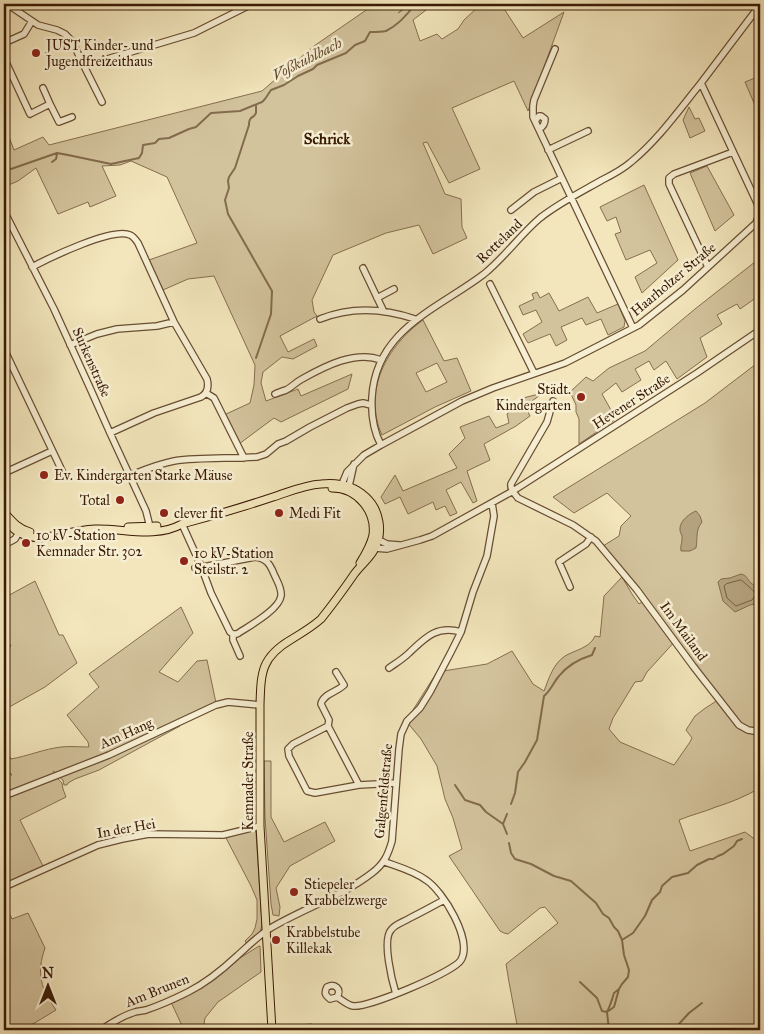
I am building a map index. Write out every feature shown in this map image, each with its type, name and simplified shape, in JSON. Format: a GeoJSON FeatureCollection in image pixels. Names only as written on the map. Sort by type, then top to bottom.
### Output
{"type":"FeatureCollection","features":[{"type":"Feature","properties":{"kind":"main road"},"geometry":{"type":"LineString","coordinates":[[4,517],[10,527],[34,538],[84,528],[134,532],[150,529],[169,529],[282,494],[345,486],[366,501],[373,523],[372,535],[375,543]]}},
{"type":"Feature","properties":{"kind":"main road"},"geometry":{"type":"LineString","coordinates":[[4,512],[20,531]]}},
{"type":"Feature","properties":{"kind":"main road","name":"Kemnader Straße"},"geometry":{"type":"LineString","coordinates":[[272,1030],[260,826],[260,705],[263,670],[269,658],[280,646],[315,625],[361,568],[375,543]]}},
{"type":"Feature","properties":{"kind":"street"},"geometry":{"type":"LineString","coordinates":[[7,4],[38,25],[57,30],[65,34],[72,41],[102,102]]}},
{"type":"Feature","properties":{"kind":"street"},"geometry":{"type":"LineString","coordinates":[[84,66],[194,33],[252,4]]}},
{"type":"Feature","properties":{"kind":"street"},"geometry":{"type":"LineString","coordinates":[[701,83],[760,5]]}},
{"type":"Feature","properties":{"kind":"street"},"geometry":{"type":"LineString","coordinates":[[4,43],[24,34],[32,20]]}},
{"type":"Feature","properties":{"kind":"street"},"geometry":{"type":"LineString","coordinates":[[555,49],[532,106],[533,117],[633,328]]}},
{"type":"Feature","properties":{"kind":"street"},"geometry":{"type":"LineString","coordinates":[[4,58],[30,114],[50,104]]}},
{"type":"Feature","properties":{"kind":"street","name":"Haarholzer Straße"},"geometry":{"type":"LineString","coordinates":[[345,486],[354,464],[381,444],[462,401],[565,363],[639,325],[683,290],[754,226],[760,211],[701,83]]}},
{"type":"Feature","properties":{"kind":"street","name":"Rotteland"},"geometry":{"type":"LineString","coordinates":[[381,444],[374,430],[371,404],[377,370],[381,360],[395,339],[416,319],[485,273],[540,218],[617,172],[646,150],[701,83]]}},
{"type":"Feature","properties":{"kind":"street"},"geometry":{"type":"LineString","coordinates":[[43,88],[59,122],[72,117]]}},
{"type":"Feature","properties":{"kind":"street"},"geometry":{"type":"LineString","coordinates":[[535,121],[539,116],[545,119],[545,123],[538,129]]}},
{"type":"Feature","properties":{"kind":"street"},"geometry":{"type":"LineString","coordinates":[[548,150],[588,131]]}},
{"type":"Feature","properties":{"kind":"street"},"geometry":{"type":"LineString","coordinates":[[708,267],[669,184],[669,178],[674,174],[733,152]]}},
{"type":"Feature","properties":{"kind":"street"},"geometry":{"type":"LineString","coordinates":[[511,210],[534,192],[562,178]]}},
{"type":"Feature","properties":{"kind":"street","name":"Surkenstraße"},"geometry":{"type":"LineString","coordinates":[[4,211],[54,309],[146,511],[150,529]]}},
{"type":"Feature","properties":{"kind":"street"},"geometry":{"type":"LineString","coordinates":[[32,267],[92,241],[117,234],[124,233],[130,235],[138,243],[174,322],[207,379],[208,388],[201,397],[154,413],[110,433]]}},
{"type":"Feature","properties":{"kind":"street"},"geometry":{"type":"LineString","coordinates":[[364,268],[383,310]]}},
{"type":"Feature","properties":{"kind":"street"},"geometry":{"type":"LineString","coordinates":[[367,276],[375,272]]}},
{"type":"Feature","properties":{"kind":"street"},"geometry":{"type":"LineString","coordinates":[[490,284],[534,373]]}},
{"type":"Feature","properties":{"kind":"street"},"geometry":{"type":"LineString","coordinates":[[377,298],[394,289]]}},
{"type":"Feature","properties":{"kind":"street"},"geometry":{"type":"LineString","coordinates":[[503,311],[511,306]]}},
{"type":"Feature","properties":{"kind":"street"},"geometry":{"type":"LineString","coordinates":[[320,318],[357,310],[383,310],[416,319]]}},
{"type":"Feature","properties":{"kind":"street"},"geometry":{"type":"LineString","coordinates":[[70,345],[97,334],[117,329],[157,326],[174,322]]}},
{"type":"Feature","properties":{"kind":"street","name":"Hevener Straße"},"geometry":{"type":"LineString","coordinates":[[375,543],[387,549],[432,536],[492,503],[697,373],[760,330]]}},
{"type":"Feature","properties":{"kind":"street"},"geometry":{"type":"LineString","coordinates":[[5,349],[64,475]]}},
{"type":"Feature","properties":{"kind":"street"},"geometry":{"type":"LineString","coordinates":[[275,394],[287,389],[301,379],[338,362],[368,357],[381,360]]}},
{"type":"Feature","properties":{"kind":"street"},"geometry":{"type":"LineString","coordinates":[[206,393],[214,398],[244,458]]}},
{"type":"Feature","properties":{"kind":"street"},"geometry":{"type":"LineString","coordinates":[[513,491],[511,484],[547,422],[553,400]]}},
{"type":"Feature","properties":{"kind":"street"},"geometry":{"type":"LineString","coordinates":[[129,476],[174,461],[257,457],[266,454],[278,444],[352,406],[363,403],[371,404]]}},
{"type":"Feature","properties":{"kind":"street"},"geometry":{"type":"LineString","coordinates":[[4,473],[52,451]]}},
{"type":"Feature","properties":{"kind":"street","name":"Im Mailand"},"geometry":{"type":"LineString","coordinates":[[513,491],[518,498],[558,517],[596,541],[637,590],[739,725],[748,730],[760,732]]}},
{"type":"Feature","properties":{"kind":"street","name":"Galgenfeldstraße"},"geometry":{"type":"LineString","coordinates":[[384,862],[392,842],[399,749],[403,728],[420,708],[430,692],[461,632],[473,592],[487,556],[494,516],[492,503]]}},
{"type":"Feature","properties":{"kind":"street"},"geometry":{"type":"LineString","coordinates":[[182,524],[198,567],[230,632],[233,634],[233,640],[240,656]]}},
{"type":"Feature","properties":{"kind":"street"},"geometry":{"type":"LineString","coordinates":[[4,545],[15,539],[20,531]]}},
{"type":"Feature","properties":{"kind":"street"},"geometry":{"type":"LineString","coordinates":[[570,587],[559,562],[586,544],[591,537]]}},
{"type":"Feature","properties":{"kind":"street"},"geometry":{"type":"LineString","coordinates":[[198,567],[255,557],[269,563],[280,587],[280,599],[276,606],[237,634],[233,634]]}},
{"type":"Feature","properties":{"kind":"street"},"geometry":{"type":"LineString","coordinates":[[389,668],[431,634],[446,629],[461,632]]}},
{"type":"Feature","properties":{"kind":"street"},"geometry":{"type":"LineString","coordinates":[[4,637],[6,643],[4,646]]}},
{"type":"Feature","properties":{"kind":"street"},"geometry":{"type":"LineString","coordinates":[[336,672],[344,685],[324,698],[321,701],[322,706],[328,720],[328,726],[359,785]]}},
{"type":"Feature","properties":{"kind":"street","name":"Am Hang"},"geometry":{"type":"LineString","coordinates":[[4,796],[109,755],[216,705],[228,702],[260,705]]}},
{"type":"Feature","properties":{"kind":"street"},"geometry":{"type":"LineString","coordinates":[[328,726],[290,747],[288,751],[308,791],[315,793],[359,785],[396,783]]}},
{"type":"Feature","properties":{"kind":"street","name":"In der Hei"},"geometry":{"type":"LineString","coordinates":[[4,887],[84,850],[114,841],[149,834],[224,835],[260,826]]}},
{"type":"Feature","properties":{"kind":"street"},"geometry":{"type":"LineString","coordinates":[[266,931],[361,881],[384,862],[412,872],[428,881],[444,900],[462,935],[464,946],[461,960],[424,982],[363,1005],[354,1006],[336,997]]}},
{"type":"Feature","properties":{"kind":"street"},"geometry":{"type":"LineString","coordinates":[[396,994],[388,953],[388,935],[394,927],[444,900]]}},
{"type":"Feature","properties":{"kind":"street","name":"Am Brunen"},"geometry":{"type":"LineString","coordinates":[[101,1030],[135,1012],[148,1010],[200,986],[218,973],[266,931]]}},
{"type":"Feature","properties":{"kind":"shaded area"},"geometry":{"type":"Polygon","coordinates":[[[375,4],[408,4],[398,13],[412,4],[434,4],[413,20],[420,41],[437,34],[442,39],[458,29],[464,20],[478,7],[485,4],[501,4],[523,38],[564,12],[528,111],[514,81],[452,108],[480,169],[449,183],[427,142],[423,143],[445,194],[461,199],[462,227],[467,238],[433,254],[419,225],[386,233],[333,255],[312,300],[314,312],[317,316],[280,336],[288,352],[314,339],[317,346],[293,359],[282,357],[263,372],[261,383],[266,401],[298,389],[301,396],[352,374],[348,389],[281,422],[274,418],[239,444],[224,415],[250,403],[254,385],[255,365],[214,276],[188,279],[163,290],[149,260],[197,243],[167,177],[131,161],[120,165],[102,166],[116,196],[90,207],[88,202],[58,214],[36,168],[18,181],[4,187],[4,124],[14,150],[43,137],[49,145],[262,91],[314,46],[375,4]]]}},
{"type":"Feature","properties":{"kind":"shaded area"},"geometry":{"type":"Polygon","coordinates":[[[760,76],[760,117],[745,82],[760,76]]]}},
{"type":"Feature","properties":{"kind":"shaded area"},"geometry":{"type":"Polygon","coordinates":[[[689,107],[695,119],[699,118],[705,131],[690,138],[683,120],[689,107]]]}},
{"type":"Feature","properties":{"kind":"shaded area"},"geometry":{"type":"Polygon","coordinates":[[[707,166],[734,215],[715,231],[690,173],[707,166]]]}},
{"type":"Feature","properties":{"kind":"shaded area"},"geometry":{"type":"Polygon","coordinates":[[[644,185],[678,260],[642,293],[635,277],[657,263],[650,250],[626,260],[615,234],[621,232],[616,217],[607,221],[600,207],[644,185]]]}},
{"type":"Feature","properties":{"kind":"shaded area"},"geometry":{"type":"Polygon","coordinates":[[[760,258],[760,295],[740,309],[737,304],[717,315],[722,324],[700,338],[707,357],[677,379],[666,361],[654,370],[649,361],[635,369],[641,380],[622,392],[616,383],[602,394],[616,419],[579,444],[579,419],[576,405],[570,392],[586,377],[593,381],[609,368],[645,351],[760,258]]]}},
{"type":"Feature","properties":{"kind":"shaded area"},"geometry":{"type":"Polygon","coordinates":[[[537,292],[540,298],[549,293],[559,311],[588,297],[597,313],[618,304],[625,321],[624,327],[608,335],[601,319],[586,325],[582,318],[561,327],[567,340],[556,346],[550,334],[528,343],[523,334],[542,322],[536,310],[523,315],[519,306],[534,299],[532,294],[537,292]]]}},
{"type":"Feature","properties":{"kind":"shaded area"},"geometry":{"type":"Polygon","coordinates":[[[423,320],[444,361],[457,358],[471,391],[435,407],[382,435],[375,402],[377,386],[389,356],[410,331],[423,320]],[[437,363],[416,373],[426,392],[447,382],[437,363]]]}},
{"type":"Feature","properties":{"kind":"shaded area"},"geometry":{"type":"Polygon","coordinates":[[[760,361],[760,788],[733,801],[679,820],[690,851],[745,832],[760,843],[760,1030],[518,1030],[506,964],[558,923],[545,907],[540,908],[508,934],[500,931],[449,856],[462,849],[445,799],[437,766],[421,739],[406,721],[437,672],[487,664],[512,651],[533,684],[544,691],[552,672],[561,659],[586,646],[595,636],[600,637],[604,596],[622,577],[639,604],[646,599],[603,546],[619,536],[621,526],[631,516],[607,493],[574,513],[553,497],[705,403],[760,361]],[[677,639],[647,672],[642,681],[635,682],[613,718],[609,729],[620,742],[674,765],[692,738],[686,730],[695,716],[721,698],[677,639]]]}},
{"type":"Feature","properties":{"kind":"shaded area"},"geometry":{"type":"Polygon","coordinates":[[[543,393],[525,406],[530,416],[484,444],[490,460],[467,471],[477,501],[473,503],[461,482],[446,490],[457,513],[450,516],[445,506],[436,510],[433,502],[408,514],[400,497],[385,504],[381,497],[395,475],[403,491],[457,468],[449,454],[465,438],[460,427],[489,416],[496,428],[509,423],[507,414],[522,403],[523,398],[543,393]]]}},
{"type":"Feature","properties":{"kind":"shaded area"},"geometry":{"type":"Polygon","coordinates":[[[35,581],[59,635],[63,635],[77,663],[45,687],[4,710],[4,649],[11,646],[4,635],[4,598],[35,581]]]}},
{"type":"Feature","properties":{"kind":"shaded area"},"geometry":{"type":"Polygon","coordinates":[[[181,607],[193,633],[159,672],[178,682],[197,661],[207,660],[216,703],[125,746],[57,774],[53,771],[56,775],[4,794],[4,768],[12,775],[4,766],[4,758],[10,757],[11,759],[61,747],[89,747],[88,742],[67,715],[99,687],[89,674],[181,607]]]}},
{"type":"Feature","properties":{"kind":"shaded area"},"geometry":{"type":"Polygon","coordinates":[[[179,724],[180,726],[99,770],[75,779],[67,785],[64,785],[63,780],[59,777],[179,724]]]}},
{"type":"Feature","properties":{"kind":"shaded area"},"geometry":{"type":"Polygon","coordinates":[[[264,761],[271,761],[271,817],[284,842],[325,822],[335,841],[290,866],[276,888],[280,907],[279,916],[273,915],[271,904],[265,817],[264,761]]]}},
{"type":"Feature","properties":{"kind":"shaded area"},"geometry":{"type":"Polygon","coordinates":[[[57,778],[62,783],[66,797],[20,820],[43,866],[4,885],[4,798],[57,778]]]}},
{"type":"Feature","properties":{"kind":"shaded area"},"geometry":{"type":"Polygon","coordinates":[[[252,829],[256,833],[262,925],[260,932],[247,944],[245,941],[255,928],[257,900],[225,836],[252,829]]]}},
{"type":"Feature","properties":{"kind":"shaded area"},"geometry":{"type":"Polygon","coordinates":[[[4,902],[12,919],[28,913],[45,948],[41,966],[42,981],[47,995],[56,1010],[23,1030],[4,1030],[4,902]]]}},
{"type":"Feature","properties":{"kind":"shaded area"},"geometry":{"type":"Polygon","coordinates":[[[259,946],[261,972],[218,1002],[205,1018],[203,1030],[184,1030],[171,1002],[214,980],[240,958],[259,946]]]}},
{"type":"Feature","properties":{"kind":"shaded area"},"geometry":{"type":"Polygon","coordinates":[[[312,1024],[315,1030],[279,1030],[279,1026],[312,1024]]]}},
{"type":"Feature","properties":{"kind":"water"},"geometry":{"type":"Polygon","coordinates":[[[696,511],[702,522],[698,531],[696,548],[690,551],[681,551],[680,525],[696,511]]]}},
{"type":"Feature","properties":{"kind":"water"},"geometry":{"type":"Polygon","coordinates":[[[741,574],[746,576],[759,590],[760,596],[755,604],[735,612],[723,601],[718,582],[721,579],[741,574]]]}},
{"type":"Feature","properties":{"kind":"waterway","name":"Voßkuhlbach"},"geometry":{"type":"LineString","coordinates":[[11,169],[57,153],[111,164],[139,158],[143,145],[155,143],[159,139],[169,138],[196,127],[211,113],[240,111],[262,102],[271,90],[284,85],[317,65],[346,53],[355,45],[365,41],[370,32],[390,29],[415,4]]}},
{"type":"Feature","properties":{"kind":"waterway"},"geometry":{"type":"LineString","coordinates":[[256,105],[256,113],[250,120],[235,168],[229,177],[229,188],[225,200],[228,214],[272,291],[271,314],[256,358]]}},
{"type":"Feature","properties":{"kind":"waterway"},"geometry":{"type":"LineString","coordinates":[[52,162],[56,159],[57,154]]}},
{"type":"Feature","properties":{"kind":"waterway"},"geometry":{"type":"LineString","coordinates":[[511,804],[515,793],[518,772],[537,740],[544,696],[566,669],[592,655],[595,648]]}},
{"type":"Feature","properties":{"kind":"waterway"},"geometry":{"type":"LineString","coordinates":[[455,785],[465,800],[480,805],[486,812],[503,824]]}},
{"type":"Feature","properties":{"kind":"waterway"},"geometry":{"type":"LineString","coordinates":[[503,824],[507,814]]}},
{"type":"Feature","properties":{"kind":"waterway"},"geometry":{"type":"LineString","coordinates":[[503,824],[507,834]]}},
{"type":"Feature","properties":{"kind":"waterway"},"geometry":{"type":"LineString","coordinates":[[622,940],[633,933],[645,916],[652,900],[660,892],[662,886],[672,877],[688,873],[697,865],[723,854],[734,846],[737,841],[742,839]]}},
{"type":"Feature","properties":{"kind":"waterway"},"geometry":{"type":"LineString","coordinates":[[509,843],[511,853],[515,859],[531,864],[554,876],[571,881],[596,903],[618,931],[629,970],[628,977],[619,989],[614,1007],[607,1012],[609,1030]]}},
{"type":"Feature","properties":{"kind":"waterway"},"geometry":{"type":"LineString","coordinates":[[580,982],[597,998],[602,1011],[607,1012],[614,993],[619,989]]}},
{"type":"Feature","properties":{"kind":"waterway"},"geometry":{"type":"LineString","coordinates":[[670,1030],[702,1003]]}},
{"type":"Feature","properties":{"kind":"place","name":"JUST Kinder- und Jugendfreizeithaus"},"geometry":{"type":"Point","coordinates":[36,53]}},
{"type":"Feature","properties":{"kind":"place","name":"Städt. Kindergarten"},"geometry":{"type":"Point","coordinates":[581,397]}},
{"type":"Feature","properties":{"kind":"place","name":"Ev. Kindergarten Starke Mäuse"},"geometry":{"type":"Point","coordinates":[44,475]}},
{"type":"Feature","properties":{"kind":"place","name":"Total"},"geometry":{"type":"Point","coordinates":[120,500]}},
{"type":"Feature","properties":{"kind":"place","name":"clever fit"},"geometry":{"type":"Point","coordinates":[164,513]}},
{"type":"Feature","properties":{"kind":"place","name":"Medi Fit"},"geometry":{"type":"Point","coordinates":[279,513]}},
{"type":"Feature","properties":{"kind":"place","name":"10 kV-Station Kemnader Str. 302"},"geometry":{"type":"Point","coordinates":[26,543]}},
{"type":"Feature","properties":{"kind":"place","name":"10 kV-Station Steilstr. 2"},"geometry":{"type":"Point","coordinates":[184,561]}},
{"type":"Feature","properties":{"kind":"place","name":"Stiepeler Krabbelzwerge"},"geometry":{"type":"Point","coordinates":[294,892]}},
{"type":"Feature","properties":{"kind":"place","name":"Krabbelstube Killekak"},"geometry":{"type":"Point","coordinates":[276,940]}},
{"type":"Feature","properties":{"kind":"district","name":"Schrick"},"geometry":{"type":"Point","coordinates":[327,139]}}]}
